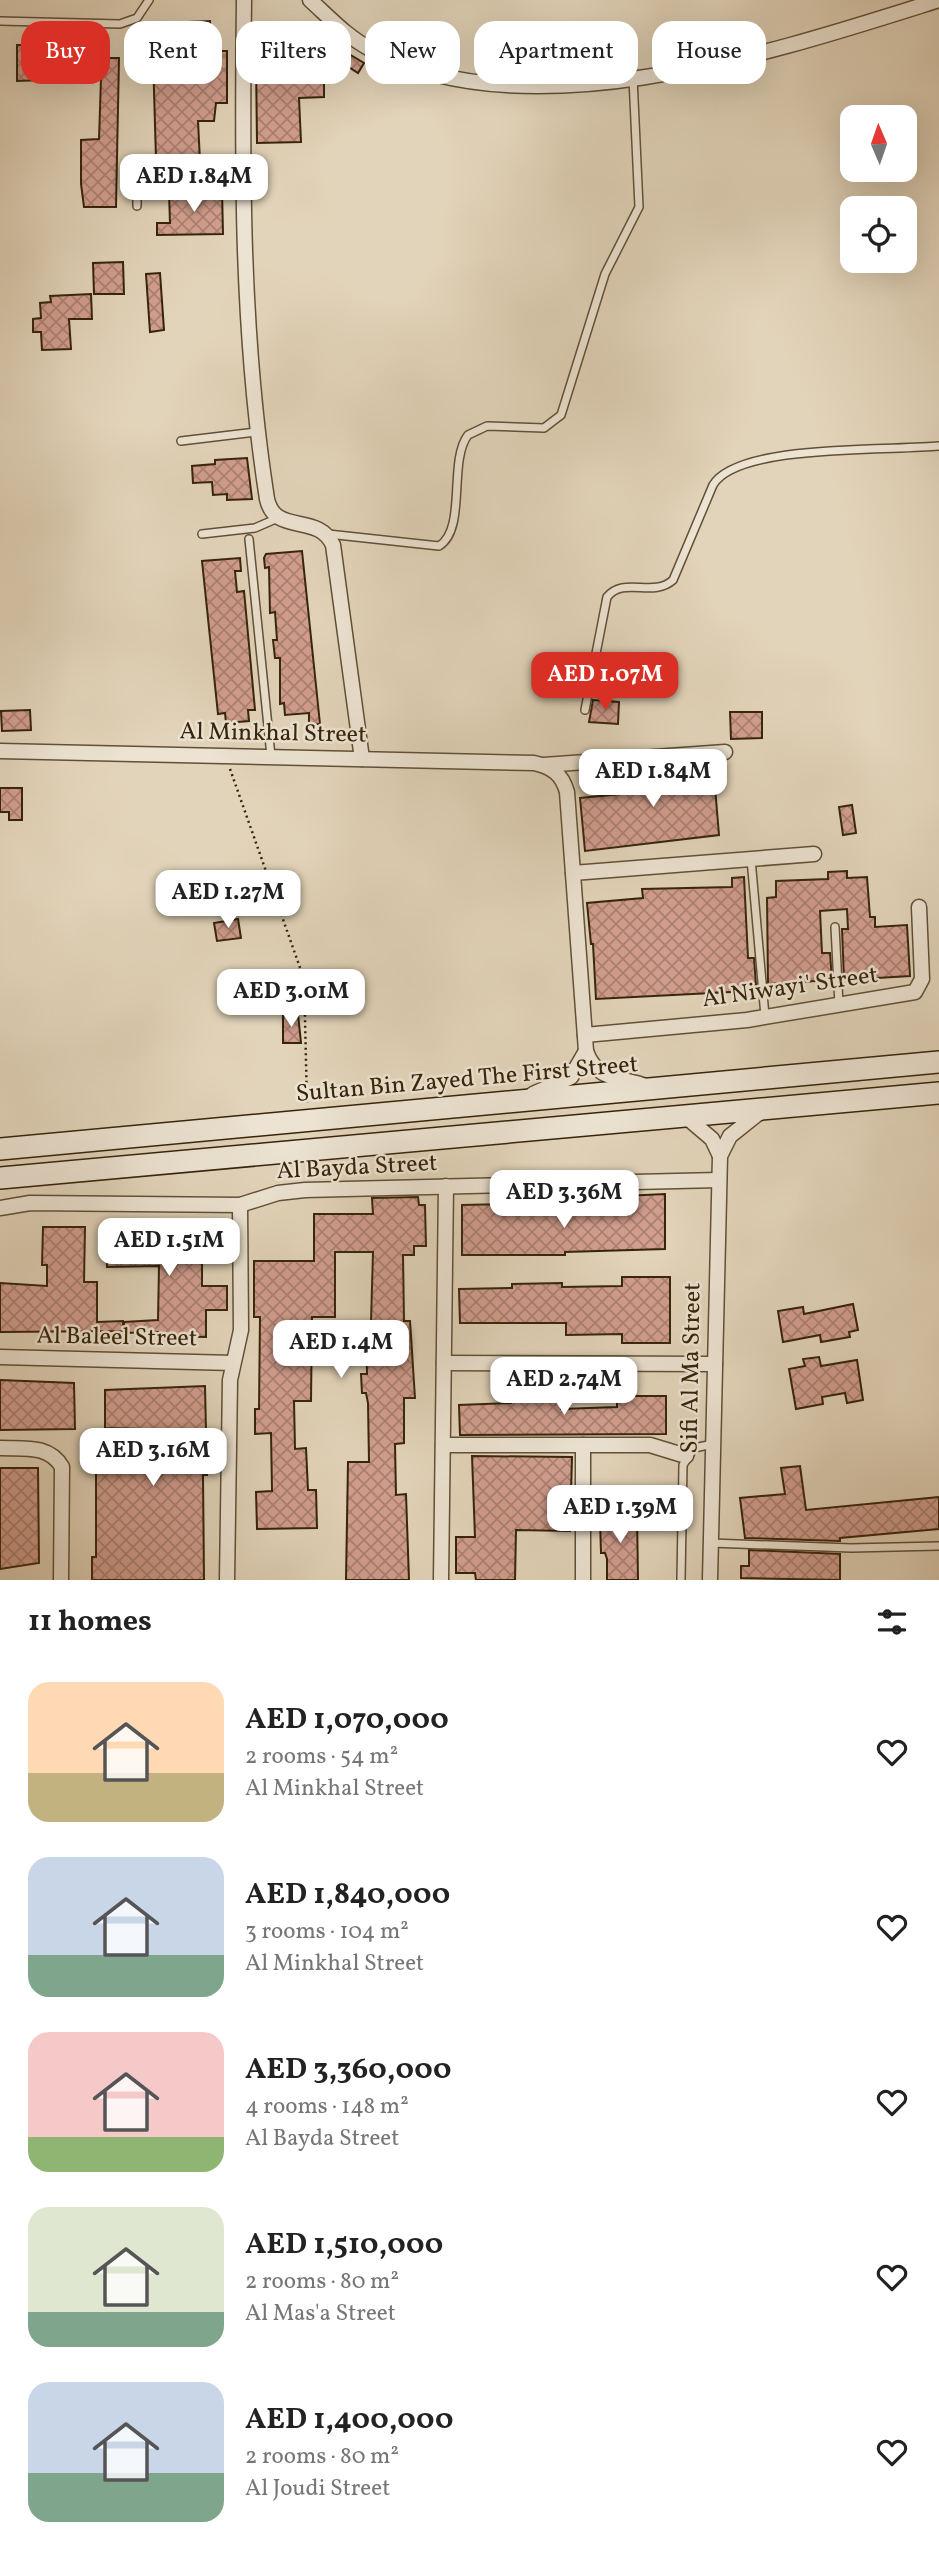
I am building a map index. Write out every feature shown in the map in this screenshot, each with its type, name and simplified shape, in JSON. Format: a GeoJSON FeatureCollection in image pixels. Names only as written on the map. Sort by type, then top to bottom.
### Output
{"type":"FeatureCollection","features":[{"type":"Feature","properties":{"kind":"main road","name":"Sultan Bin Zayed The First Street"},"geometry":{"type":"LineString","coordinates":[[0,1149],[939,1062]]}},
{"type":"Feature","properties":{"kind":"main road"},"geometry":{"type":"LineString","coordinates":[[0,1178],[939,1093]]}},
{"type":"Feature","properties":{"kind":"street"},"geometry":{"type":"LineString","coordinates":[[244,0],[244,21]]}},
{"type":"Feature","properties":{"kind":"street"},"geometry":{"type":"LineString","coordinates":[[310,0],[344,32],[374,51],[411,67],[455,80],[474,82]]}},
{"type":"Feature","properties":{"kind":"street"},"geometry":{"type":"LineString","coordinates":[[638,76],[764,52],[939,0]]}},
{"type":"Feature","properties":{"kind":"street"},"geometry":{"type":"LineString","coordinates":[[243,84],[242,174],[246,319],[257,432],[268,505],[278,518],[287,523],[309,524],[327,534],[334,551],[362,759]]}},
{"type":"Feature","properties":{"kind":"street"},"geometry":{"type":"LineString","coordinates":[[496,84],[542,84]]}},
{"type":"Feature","properties":{"kind":"street","name":"Al Minkhal Street"},"geometry":{"type":"LineString","coordinates":[[0,751],[544,765],[725,752]]}},
{"type":"Feature","properties":{"kind":"street"},"geometry":{"type":"LineString","coordinates":[[544,765],[559,774],[564,782],[586,1051],[592,1064],[602,1074],[653,1089]]}},
{"type":"Feature","properties":{"kind":"street"},"geometry":{"type":"LineString","coordinates":[[573,873],[814,854]]}},
{"type":"Feature","properties":{"kind":"street","name":"Al Niwayi' Street"},"geometry":{"type":"LineString","coordinates":[[585,1035],[765,1016],[918,989],[922,979],[919,907]]}},
{"type":"Feature","properties":{"kind":"street"},"geometry":{"type":"LineString","coordinates":[[521,1101],[571,1077],[586,1051]]}},
{"type":"Feature","properties":{"kind":"street"},"geometry":{"type":"LineString","coordinates":[[720,1156],[730,1136],[764,1109]]}},
{"type":"Feature","properties":{"kind":"street"},"geometry":{"type":"LineString","coordinates":[[685,1116],[712,1139],[720,1156]]}},
{"type":"Feature","properties":{"kind":"street","name":"Sifi Al Ma Street"},"geometry":{"type":"LineString","coordinates":[[710,1580],[720,1156]]}},
{"type":"Feature","properties":{"kind":"street","name":"Al Bayda Street"},"geometry":{"type":"LineString","coordinates":[[0,1208],[30,1203],[240,1205],[292,1191],[719,1180]]}},
{"type":"Feature","properties":{"kind":"street"},"geometry":{"type":"LineString","coordinates":[[441,1580],[446,1186]]}},
{"type":"Feature","properties":{"kind":"street"},"geometry":{"type":"LineString","coordinates":[[227,1580],[233,1363],[241,1330],[240,1205]]}},
{"type":"Feature","properties":{"kind":"street","name":"Al Baleel Street"},"geometry":{"type":"LineString","coordinates":[[0,1357],[233,1363]]}},
{"type":"Feature","properties":{"kind":"street"},"geometry":{"type":"LineString","coordinates":[[444,1363],[715,1364]]}},
{"type":"Feature","properties":{"kind":"street"},"geometry":{"type":"LineString","coordinates":[[443,1445],[650,1445],[686,1456]]}},
{"type":"Feature","properties":{"kind":"street"},"geometry":{"type":"LineString","coordinates":[[583,1445],[583,1580]]}},
{"type":"Feature","properties":{"kind":"street"},"geometry":{"type":"LineString","coordinates":[[0,1448],[44,1451],[55,1457],[62,1467],[61,1580]]}},
{"type":"Feature","properties":{"kind":"lane"},"geometry":{"type":"LineString","coordinates":[[0,21],[120,24],[137,18],[149,0]]}},
{"type":"Feature","properties":{"kind":"lane"},"geometry":{"type":"LineString","coordinates":[[327,534],[431,548],[443,544],[450,535],[460,452],[468,435],[487,426],[544,428],[561,415],[605,274],[639,207],[633,84]]}},
{"type":"Feature","properties":{"kind":"lane"},"geometry":{"type":"LineString","coordinates":[[136,206],[137,183],[145,173],[242,174]]}},
{"type":"Feature","properties":{"kind":"lane"},"geometry":{"type":"LineString","coordinates":[[181,441],[257,432]]}},
{"type":"Feature","properties":{"kind":"lane"},"geometry":{"type":"LineString","coordinates":[[585,710],[607,597],[620,588],[656,589],[673,580],[713,485],[722,474],[735,468],[805,453],[939,446]]}},
{"type":"Feature","properties":{"kind":"lane"},"geometry":{"type":"LineString","coordinates":[[202,534],[249,533],[278,518]]}},
{"type":"Feature","properties":{"kind":"lane"},"geometry":{"type":"LineString","coordinates":[[249,533],[271,757]]}},
{"type":"Feature","properties":{"kind":"lane"},"geometry":{"type":"LineString","coordinates":[[751,859],[765,1016]]}},
{"type":"Feature","properties":{"kind":"lane"},"geometry":{"type":"LineString","coordinates":[[835,927],[839,1005]]}},
{"type":"Feature","properties":{"kind":"lane"},"geometry":{"type":"LineString","coordinates":[[681,1580],[683,1465],[686,1456],[698,1446],[713,1444]]}},
{"type":"Feature","properties":{"kind":"lane"},"geometry":{"type":"LineString","coordinates":[[711,1543],[851,1548],[939,1546]]}},
{"type":"Feature","properties":{"kind":"path"},"geometry":{"type":"LineString","coordinates":[[225,756],[304,979],[308,1121]]}},
{"type":"Feature","properties":{"kind":"building"},"geometry":{"type":"Polygon","coordinates":[[[17,45],[21,45],[21,81],[17,81],[17,45]]]}},
{"type":"Feature","properties":{"kind":"building"},"geometry":{"type":"Polygon","coordinates":[[[222,51],[227,51],[227,103],[216,103],[214,121],[198,121],[200,161],[156,159],[154,84],[222,84],[222,51]]]}},
{"type":"Feature","properties":{"kind":"building"},"geometry":{"type":"Polygon","coordinates":[[[351,55],[364,63],[358,73],[351,68],[351,55]]]}},
{"type":"Feature","properties":{"kind":"building"},"geometry":{"type":"Polygon","coordinates":[[[110,58],[119,58],[116,207],[84,207],[81,140],[99,139],[101,84],[110,84],[110,58]]]}},
{"type":"Feature","properties":{"kind":"building"},"geometry":{"type":"Polygon","coordinates":[[[256,84],[324,84],[324,97],[299,98],[301,142],[257,143],[256,84]]]}},
{"type":"Feature","properties":{"kind":"building"},"geometry":{"type":"Polygon","coordinates":[[[222,190],[223,234],[157,235],[157,223],[170,223],[169,192],[222,190]]]}},
{"type":"Feature","properties":{"kind":"building"},"geometry":{"type":"Polygon","coordinates":[[[123,262],[124,294],[94,294],[93,263],[123,262]]]}},
{"type":"Feature","properties":{"kind":"building"},"geometry":{"type":"Polygon","coordinates":[[[160,273],[164,330],[150,332],[146,274],[160,273]]]}},
{"type":"Feature","properties":{"kind":"building"},"geometry":{"type":"Polygon","coordinates":[[[91,294],[92,319],[69,319],[71,349],[42,350],[41,332],[33,332],[33,319],[41,318],[40,303],[51,302],[50,296],[91,294]]]}},
{"type":"Feature","properties":{"kind":"building"},"geometry":{"type":"Polygon","coordinates":[[[247,458],[252,499],[227,500],[227,494],[213,495],[212,482],[193,483],[192,466],[215,464],[215,460],[247,458]]]}},
{"type":"Feature","properties":{"kind":"building"},"geometry":{"type":"Polygon","coordinates":[[[302,551],[320,724],[309,725],[309,713],[285,715],[284,703],[280,704],[280,658],[275,658],[273,640],[277,640],[275,612],[270,613],[269,567],[265,568],[264,558],[266,554],[302,551]]]}},
{"type":"Feature","properties":{"kind":"building"},"geometry":{"type":"Polygon","coordinates":[[[240,558],[241,571],[235,571],[237,592],[244,591],[255,710],[248,710],[249,721],[226,723],[225,713],[218,714],[202,561],[240,558]]]}},
{"type":"Feature","properties":{"kind":"building"},"geometry":{"type":"Polygon","coordinates":[[[593,700],[619,702],[618,724],[589,722],[593,700]]]}},
{"type":"Feature","properties":{"kind":"building"},"geometry":{"type":"Polygon","coordinates":[[[30,710],[31,730],[2,731],[1,711],[30,710]]]}},
{"type":"Feature","properties":{"kind":"building"},"geometry":{"type":"Polygon","coordinates":[[[730,712],[762,712],[762,738],[731,739],[730,712]]]}},
{"type":"Feature","properties":{"kind":"building"},"geometry":{"type":"Polygon","coordinates":[[[707,763],[709,787],[715,787],[719,835],[585,851],[580,798],[631,793],[630,769],[707,763]]]}},
{"type":"Feature","properties":{"kind":"building"},"geometry":{"type":"Polygon","coordinates":[[[0,788],[22,788],[22,820],[9,820],[9,812],[0,812],[0,788]]]}},
{"type":"Feature","properties":{"kind":"building"},"geometry":{"type":"Polygon","coordinates":[[[852,805],[856,833],[843,835],[839,807],[852,805]]]}},
{"type":"Feature","properties":{"kind":"building"},"geometry":{"type":"Polygon","coordinates":[[[847,871],[847,878],[867,877],[870,917],[875,917],[875,927],[907,925],[910,976],[844,980],[842,929],[848,929],[847,909],[820,911],[822,953],[830,953],[832,980],[768,984],[767,898],[776,897],[776,881],[828,879],[828,872],[847,871]]]}},
{"type":"Feature","properties":{"kind":"building"},"geometry":{"type":"Polygon","coordinates":[[[744,877],[748,958],[754,958],[756,985],[750,985],[750,991],[596,999],[593,944],[587,903],[643,898],[642,889],[732,887],[732,878],[744,877]]]}},
{"type":"Feature","properties":{"kind":"building"},"geometry":{"type":"Polygon","coordinates":[[[238,919],[241,938],[217,941],[214,923],[238,919]]]}},
{"type":"Feature","properties":{"kind":"building"},"geometry":{"type":"Polygon","coordinates":[[[298,1014],[301,1043],[283,1043],[283,1015],[298,1014]]]}},
{"type":"Feature","properties":{"kind":"building"},"geometry":{"type":"Polygon","coordinates":[[[665,1194],[665,1249],[565,1252],[565,1255],[462,1255],[462,1205],[507,1204],[508,1214],[620,1214],[623,1196],[665,1194]]]}},
{"type":"Feature","properties":{"kind":"building"},"geometry":{"type":"Polygon","coordinates":[[[418,1197],[419,1205],[425,1205],[426,1246],[414,1246],[414,1255],[403,1255],[404,1321],[410,1321],[415,1398],[404,1398],[404,1443],[395,1444],[396,1495],[406,1494],[409,1580],[346,1580],[348,1462],[369,1462],[368,1403],[366,1393],[362,1393],[361,1374],[367,1374],[366,1322],[371,1322],[373,1252],[335,1252],[335,1317],[312,1317],[311,1401],[294,1401],[295,1449],[306,1448],[308,1490],[316,1490],[317,1528],[257,1529],[256,1492],[272,1491],[271,1433],[255,1434],[255,1409],[259,1409],[260,1317],[254,1317],[254,1261],[314,1261],[314,1214],[373,1214],[372,1198],[418,1197]]]}},
{"type":"Feature","properties":{"kind":"building"},"geometry":{"type":"Polygon","coordinates":[[[106,1225],[118,1225],[118,1233],[141,1232],[141,1226],[171,1226],[171,1232],[194,1232],[194,1226],[206,1226],[206,1238],[202,1238],[202,1286],[227,1286],[227,1310],[206,1310],[206,1337],[157,1336],[158,1332],[124,1333],[124,1322],[158,1320],[159,1266],[107,1267],[106,1225]]]}},
{"type":"Feature","properties":{"kind":"building"},"geometry":{"type":"Polygon","coordinates":[[[43,1227],[85,1227],[84,1282],[97,1282],[97,1322],[123,1321],[123,1331],[0,1332],[0,1283],[47,1286],[47,1265],[42,1265],[43,1227]]]}},
{"type":"Feature","properties":{"kind":"building"},"geometry":{"type":"Polygon","coordinates":[[[622,1277],[670,1277],[670,1343],[622,1343],[622,1334],[566,1335],[566,1323],[460,1323],[459,1289],[562,1283],[562,1287],[622,1286],[622,1277]]]}},
{"type":"Feature","properties":{"kind":"building"},"geometry":{"type":"Polygon","coordinates":[[[853,1304],[858,1330],[849,1332],[850,1337],[821,1342],[820,1335],[783,1342],[778,1311],[803,1307],[804,1314],[853,1304]]]}},
{"type":"Feature","properties":{"kind":"building"},"geometry":{"type":"Polygon","coordinates":[[[819,1357],[821,1366],[857,1360],[863,1400],[847,1403],[845,1393],[822,1397],[823,1404],[796,1409],[789,1369],[805,1366],[803,1359],[819,1357]]]}},
{"type":"Feature","properties":{"kind":"building"},"geometry":{"type":"Polygon","coordinates":[[[0,1380],[74,1383],[75,1429],[0,1430],[0,1380]]]}},
{"type":"Feature","properties":{"kind":"building"},"geometry":{"type":"Polygon","coordinates":[[[205,1386],[207,1475],[203,1475],[204,1580],[92,1580],[92,1557],[96,1557],[96,1452],[142,1451],[142,1429],[105,1428],[105,1390],[205,1386]]]}},
{"type":"Feature","properties":{"kind":"building"},"geometry":{"type":"Polygon","coordinates":[[[561,1393],[561,1409],[617,1407],[617,1396],[666,1396],[666,1434],[460,1435],[459,1405],[511,1403],[511,1394],[561,1393]]]}},
{"type":"Feature","properties":{"kind":"building"},"geometry":{"type":"Polygon","coordinates":[[[472,1456],[572,1457],[570,1531],[516,1530],[515,1580],[476,1580],[475,1573],[456,1573],[456,1537],[475,1537],[472,1456]]]}},
{"type":"Feature","properties":{"kind":"building"},"geometry":{"type":"Polygon","coordinates":[[[800,1466],[806,1510],[939,1497],[939,1529],[840,1538],[840,1541],[745,1538],[740,1498],[785,1494],[781,1468],[800,1466]]]}},
{"type":"Feature","properties":{"kind":"building"},"geometry":{"type":"Polygon","coordinates":[[[0,1468],[38,1468],[39,1563],[0,1569],[0,1468]]]}},
{"type":"Feature","properties":{"kind":"building"},"geometry":{"type":"Polygon","coordinates":[[[604,1513],[637,1513],[638,1580],[607,1580],[607,1559],[605,1553],[601,1553],[600,1520],[605,1520],[604,1513]]]}},
{"type":"Feature","properties":{"kind":"building"},"geometry":{"type":"Polygon","coordinates":[[[749,1550],[840,1554],[840,1580],[741,1578],[741,1566],[749,1566],[749,1550]]]}}]}
